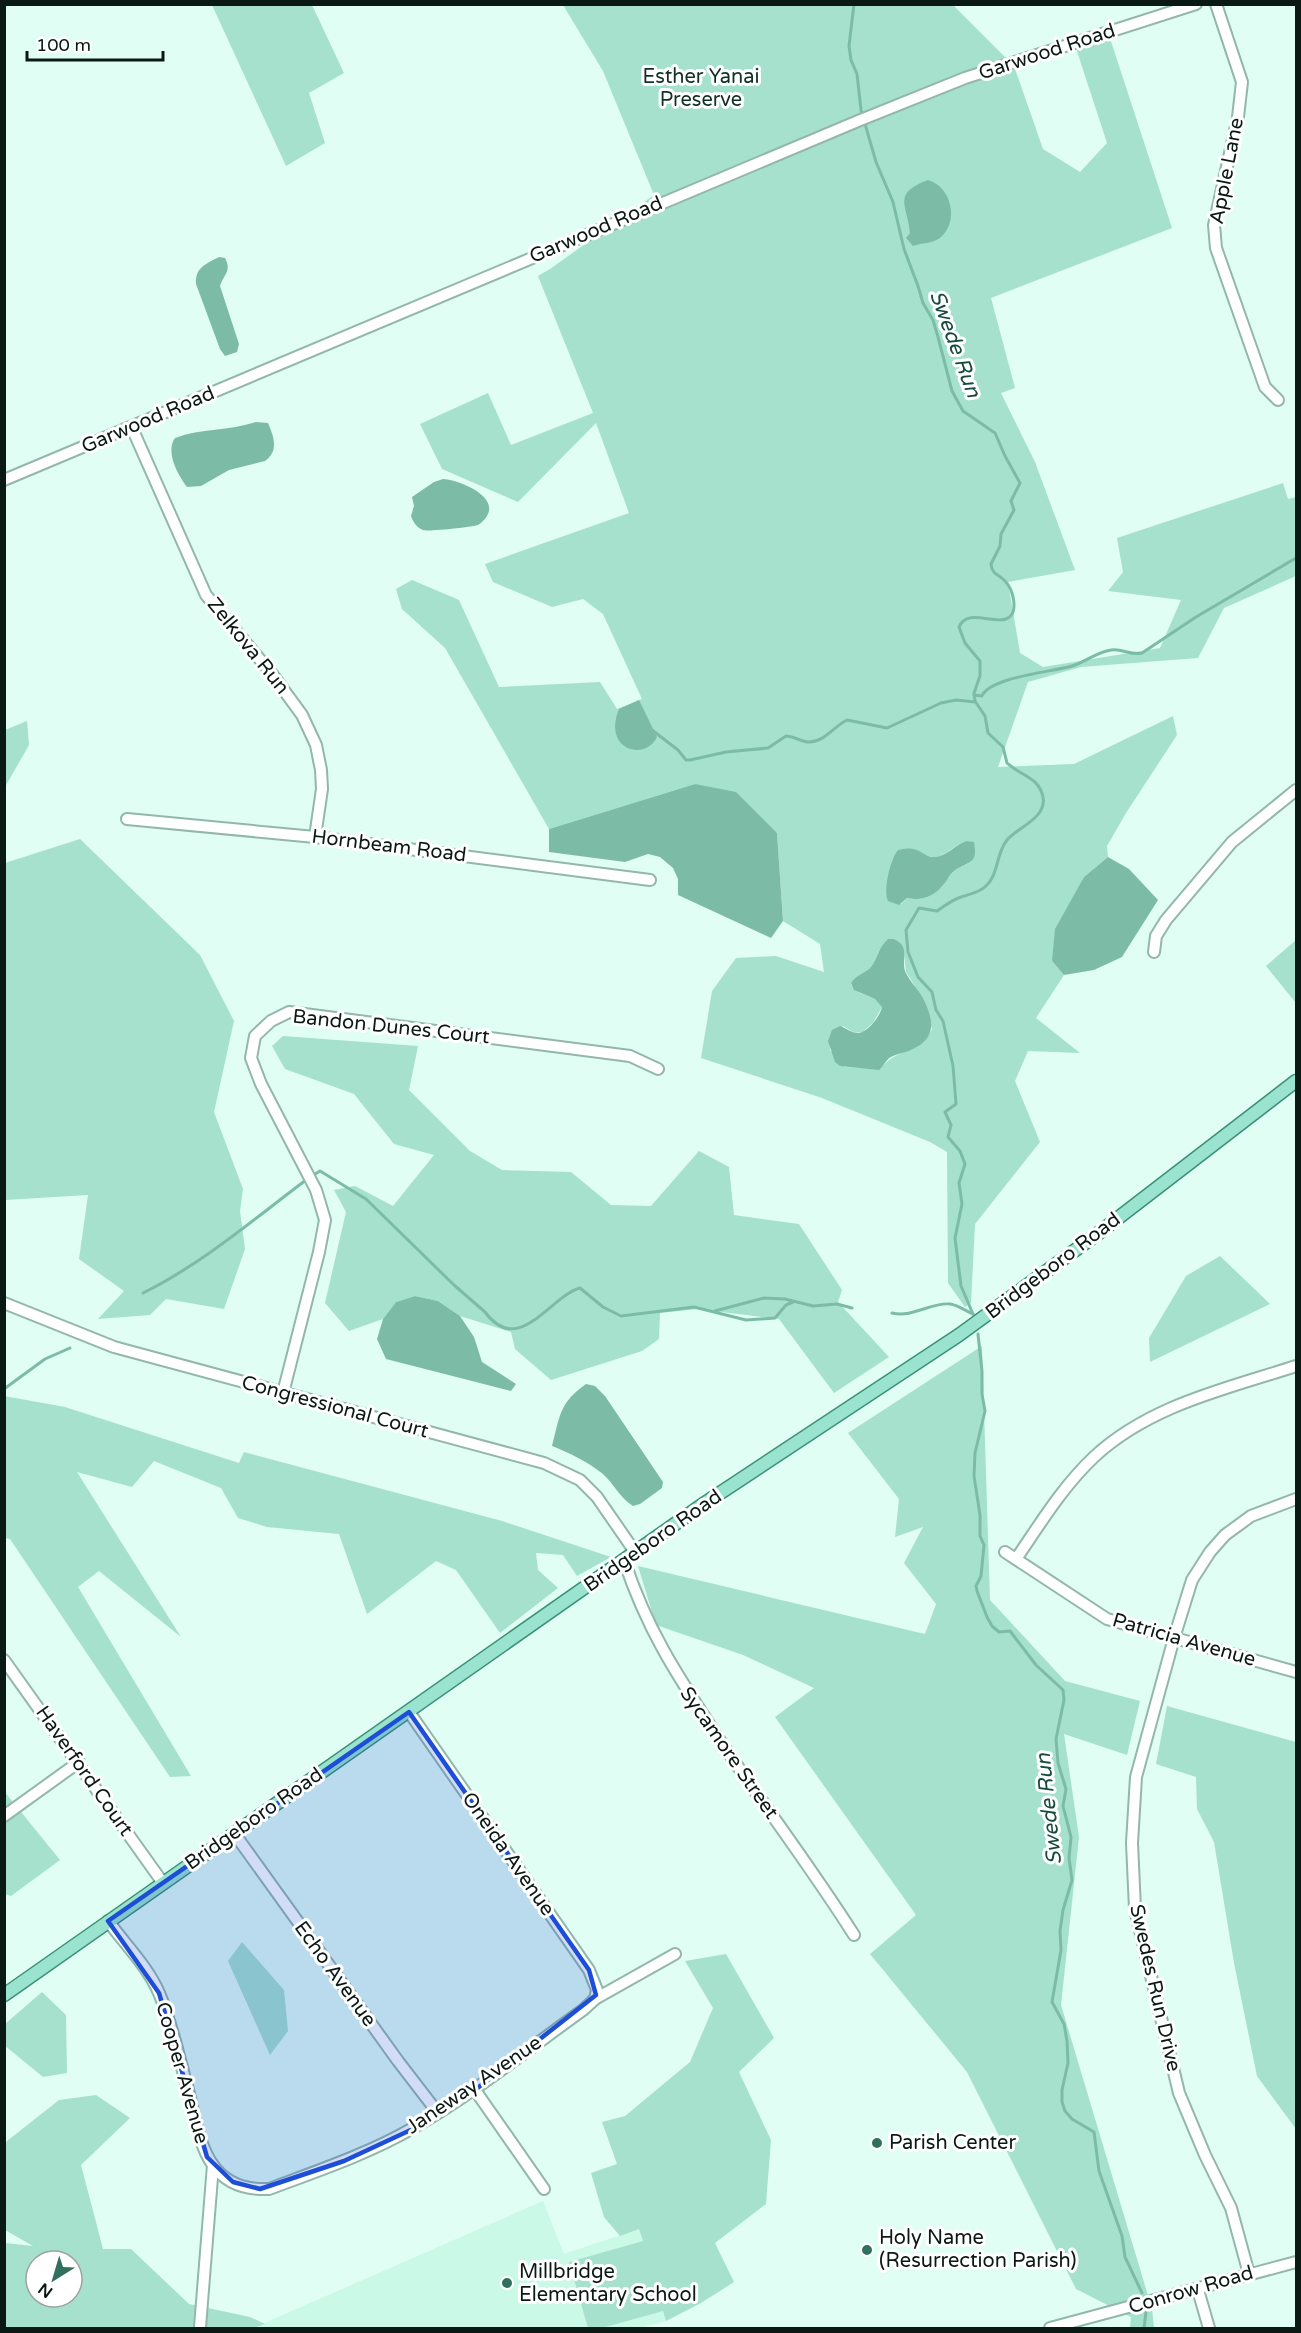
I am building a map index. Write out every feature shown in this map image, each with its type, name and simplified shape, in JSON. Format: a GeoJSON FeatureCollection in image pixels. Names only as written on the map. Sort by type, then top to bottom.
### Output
{"type":"FeatureCollection","features":[{"type":"Feature","properties":{"kind":"main road","name":"Bridgeboro Road"},"geometry":{"type":"LineString","coordinates":[[4,1995],[635,1552],[959,1335],[1096,1235],[1296,1081]]}},
{"type":"Feature","properties":{"kind":"street","name":"Garwood Road"},"geometry":{"type":"LineString","coordinates":[[4,480],[965,78],[1196,4]]}},
{"type":"Feature","properties":{"kind":"street","name":"Apple Lane"},"geometry":{"type":"LineString","coordinates":[[1216,4],[1242,82],[1238,117],[1214,225],[1216,248],[1265,387],[1278,400]]}},
{"type":"Feature","properties":{"kind":"street","name":"Zelkova Run"},"geometry":{"type":"LineString","coordinates":[[132,428],[206,595],[272,674],[305,722],[316,745],[322,789],[315,837]]}},
{"type":"Feature","properties":{"kind":"street"},"geometry":{"type":"LineString","coordinates":[[1154,952],[1156,936],[1166,920],[1232,842],[1296,790]]}},
{"type":"Feature","properties":{"kind":"street","name":"Hornbeam Road"},"geometry":{"type":"LineString","coordinates":[[127,819],[315,837],[650,880]]}},
{"type":"Feature","properties":{"kind":"street","name":"Bandon Dunes Court"},"geometry":{"type":"LineString","coordinates":[[282,1393],[326,1220],[316,1190],[261,1084],[251,1058],[255,1036],[271,1021],[290,1012],[630,1056],[658,1070]]}},
{"type":"Feature","properties":{"kind":"street","name":"Congressional Court"},"geometry":{"type":"LineString","coordinates":[[4,1303],[114,1347],[544,1463],[580,1480],[597,1497],[635,1552]]}},
{"type":"Feature","properties":{"kind":"street"},"geometry":{"type":"LineString","coordinates":[[1016,1559],[1063,1492],[1093,1457],[1130,1428],[1171,1407],[1296,1366]]}},
{"type":"Feature","properties":{"kind":"street","name":"Swedes Run Drive"},"geometry":{"type":"LineString","coordinates":[[1250,2274],[1231,2208],[1205,2155],[1179,2092],[1135,1909],[1132,1843],[1136,1777],[1192,1580],[1210,1551],[1225,1535],[1251,1516],[1296,1498]]}},
{"type":"Feature","properties":{"kind":"street","name":"Patricia Avenue"},"geometry":{"type":"LineString","coordinates":[[1005,1552],[1107,1619],[1296,1672]]}},
{"type":"Feature","properties":{"kind":"street","name":"Sycamore Street"},"geometry":{"type":"LineString","coordinates":[[624,1560],[648,1624],[683,1686],[854,1935]]}},
{"type":"Feature","properties":{"kind":"street","name":"Haverford Court"},"geometry":{"type":"LineString","coordinates":[[4,1660],[164,1883]]}},
{"type":"Feature","properties":{"kind":"street","name":"Oneida Avenue"},"geometry":{"type":"LineString","coordinates":[[409,1712],[589,1970],[597,1990],[595,1999]]}},
{"type":"Feature","properties":{"kind":"street"},"geometry":{"type":"LineString","coordinates":[[4,1816],[79,1762]]}},
{"type":"Feature","properties":{"kind":"street","name":"Echo Avenue"},"geometry":{"type":"LineString","coordinates":[[234,1833],[438,2113]]}},
{"type":"Feature","properties":{"kind":"street","name":"Cooper Avenue"},"geometry":{"type":"LineString","coordinates":[[108,1921],[150,1977],[159,1993],[182,2067],[200,2141],[213,2165]]}},
{"type":"Feature","properties":{"kind":"street","name":"Janeway Avenue"},"geometry":{"type":"LineString","coordinates":[[213,2165],[233,2182],[251,2188],[269,2189],[384,2144],[475,2090],[595,1999],[675,1954]]}},
{"type":"Feature","properties":{"kind":"street"},"geometry":{"type":"LineString","coordinates":[[475,2090],[544,2189]]}},
{"type":"Feature","properties":{"kind":"street"},"geometry":{"type":"LineString","coordinates":[[200,2327],[213,2165]]}},
{"type":"Feature","properties":{"kind":"street","name":"Conrow Road"},"geometry":{"type":"LineString","coordinates":[[1050,2328],[1296,2262]]}},
{"type":"Feature","properties":{"kind":"street"},"geometry":{"type":"LineString","coordinates":[[1198,2290],[1209,2328]]}},
{"type":"Feature","properties":{"kind":"highlighted area"},"geometry":{"type":"Polygon","coordinates":[[[409,1712],[589,1970],[596,1995],[475,2090],[415,2128],[344,2161],[260,2189],[233,2182],[207,2157],[159,1993],[108,1921],[409,1712]]]}},
{"type":"Feature","properties":{"kind":"shaded area"},"geometry":{"type":"Polygon","coordinates":[[[928,180],[936,183],[947,196],[950,203],[951,220],[940,238],[913,246],[906,238],[910,233],[904,201],[909,190],[928,180]]]}},
{"type":"Feature","properties":{"kind":"shaded area"},"geometry":{"type":"Polygon","coordinates":[[[219,257],[225,258],[228,266],[220,286],[239,344],[237,352],[225,356],[220,349],[196,284],[199,270],[219,257]]]}},
{"type":"Feature","properties":{"kind":"shaded area"},"geometry":{"type":"Polygon","coordinates":[[[256,422],[268,423],[273,439],[274,448],[265,461],[229,470],[201,486],[187,487],[172,456],[172,444],[175,438],[256,422]]]}},
{"type":"Feature","properties":{"kind":"shaded area"},"geometry":{"type":"Polygon","coordinates":[[[443,479],[468,486],[484,497],[489,511],[485,519],[474,526],[441,530],[421,529],[411,516],[414,506],[412,497],[434,482],[443,479]]]}},
{"type":"Feature","properties":{"kind":"shaded area"},"geometry":{"type":"Polygon","coordinates":[[[639,700],[657,737],[651,745],[635,750],[627,748],[620,742],[616,734],[615,723],[619,709],[639,700]]]}},
{"type":"Feature","properties":{"kind":"shaded area"},"geometry":{"type":"Polygon","coordinates":[[[695,784],[736,792],[777,833],[783,921],[771,938],[678,895],[678,879],[673,868],[660,857],[648,854],[625,862],[549,852],[549,829],[695,784]]]}},
{"type":"Feature","properties":{"kind":"shaded area"},"geometry":{"type":"Polygon","coordinates":[[[966,841],[974,842],[973,859],[952,873],[936,892],[923,898],[907,898],[899,905],[888,901],[886,890],[888,875],[898,850],[912,849],[935,857],[943,855],[966,841]]]}},
{"type":"Feature","properties":{"kind":"shaded area"},"geometry":{"type":"Polygon","coordinates":[[[1108,857],[1129,869],[1158,900],[1122,957],[1094,970],[1064,975],[1052,961],[1055,929],[1084,877],[1108,857]]]}},
{"type":"Feature","properties":{"kind":"shaded area"},"geometry":{"type":"Polygon","coordinates":[[[893,939],[904,948],[905,971],[921,995],[929,1013],[930,1033],[921,1044],[891,1057],[879,1070],[840,1066],[835,1062],[828,1041],[832,1030],[840,1026],[854,1033],[863,1032],[873,1023],[882,1007],[875,999],[854,990],[851,983],[870,968],[885,942],[893,939]]]}},
{"type":"Feature","properties":{"kind":"shaded area"},"geometry":{"type":"Polygon","coordinates":[[[415,1296],[438,1301],[460,1316],[474,1337],[482,1362],[516,1384],[511,1391],[386,1359],[377,1339],[383,1319],[396,1302],[415,1296]]]}},
{"type":"Feature","properties":{"kind":"shaded area"},"geometry":{"type":"Polygon","coordinates":[[[586,1384],[595,1386],[605,1396],[663,1482],[662,1488],[640,1504],[633,1506],[597,1470],[579,1458],[552,1446],[565,1404],[586,1384]]]}},
{"type":"Feature","properties":{"kind":"shaded area","name":"Millbridge Elementary School"},"geometry":{"type":"Polygon","coordinates":[[[543,2201],[564,2254],[639,2229],[666,2321],[640,2328],[253,2328],[543,2201]]]}},
{"type":"Feature","properties":{"kind":"green space"},"geometry":{"type":"Polygon","coordinates":[[[212,5],[312,5],[344,73],[309,93],[325,143],[286,166],[212,5]]]}},
{"type":"Feature","properties":{"kind":"green space","name":"Esther Yanai Preserve"},"geometry":{"type":"Polygon","coordinates":[[[563,5],[953,5],[1014,66],[1043,149],[1080,172],[1107,143],[1073,39],[1107,29],[1172,228],[991,298],[1015,388],[1001,393],[1035,462],[1075,570],[1008,582],[1020,653],[1043,667],[1160,648],[1181,600],[1108,591],[1123,572],[1117,538],[1283,483],[1288,499],[1296,497],[1296,576],[1224,608],[1198,658],[1081,667],[1028,682],[998,767],[1074,764],[1173,716],[1177,735],[1107,846],[1108,857],[1084,877],[1052,961],[1064,975],[1036,1018],[1080,1053],[1028,1051],[1015,1081],[1040,1142],[975,1224],[971,1303],[965,1307],[948,1283],[947,1152],[930,1142],[822,1098],[701,1058],[712,991],[736,958],[776,956],[824,972],[820,944],[783,921],[777,833],[695,784],[549,829],[445,648],[402,609],[396,589],[412,580],[459,600],[499,687],[600,682],[617,709],[642,699],[603,614],[583,599],[552,607],[493,582],[485,564],[629,513],[596,423],[518,502],[442,469],[420,424],[488,393],[511,445],[593,413],[538,276],[654,195],[603,71],[563,5]],[[966,841],[935,857],[909,849],[898,850],[889,873],[887,899],[901,904],[907,898],[918,899],[932,895],[952,873],[973,858],[975,846],[966,841]],[[887,940],[872,966],[851,984],[859,992],[879,1001],[882,1007],[873,1023],[862,1032],[855,1033],[843,1026],[830,1045],[830,1050],[845,1067],[881,1069],[894,1057],[921,1044],[932,1029],[922,997],[906,972],[903,946],[898,941],[887,940]]]}},
{"type":"Feature","properties":{"kind":"green space"},"geometry":{"type":"Polygon","coordinates":[[[27,721],[29,745],[5,787],[5,730],[27,721]]]}},
{"type":"Feature","properties":{"kind":"green space"},"geometry":{"type":"Polygon","coordinates":[[[80,839],[200,955],[234,1021],[214,1112],[243,1189],[240,1211],[245,1249],[224,1309],[166,1299],[150,1315],[98,1319],[124,1291],[79,1259],[88,1195],[5,1200],[5,863],[80,839]]]}},
{"type":"Feature","properties":{"kind":"green space"},"geometry":{"type":"Polygon","coordinates":[[[1296,940],[1296,1003],[1266,966],[1296,940]]]}},
{"type":"Feature","properties":{"kind":"green space"},"geometry":{"type":"Polygon","coordinates":[[[283,1036],[418,1046],[409,1090],[470,1151],[502,1170],[571,1172],[611,1205],[651,1206],[699,1151],[729,1167],[734,1215],[799,1224],[842,1290],[838,1302],[889,1357],[834,1393],[779,1319],[698,1309],[660,1313],[659,1339],[642,1351],[551,1380],[515,1349],[511,1332],[460,1316],[438,1301],[415,1296],[396,1302],[383,1319],[349,1331],[325,1303],[346,1212],[334,1190],[355,1186],[393,1206],[434,1155],[394,1144],[354,1094],[285,1069],[272,1046],[283,1036]]]}},
{"type":"Feature","properties":{"kind":"green space"},"geometry":{"type":"Polygon","coordinates":[[[1220,1256],[1270,1304],[1150,1362],[1149,1338],[1186,1276],[1220,1256]]]}},
{"type":"Feature","properties":{"kind":"green space"},"geometry":{"type":"Polygon","coordinates":[[[982,1346],[990,1600],[1065,1681],[1140,1701],[1127,1755],[1064,1734],[1079,1837],[1061,2005],[1152,2309],[1154,2328],[1130,2328],[1131,2317],[1076,2289],[967,2072],[870,1954],[916,1915],[775,1717],[814,1688],[743,1655],[656,1625],[638,1566],[925,1634],[936,1604],[904,1563],[923,1527],[895,1537],[899,1499],[848,1433],[982,1346]]]}},
{"type":"Feature","properties":{"kind":"green space"},"geometry":{"type":"Polygon","coordinates":[[[4,1396],[65,1407],[239,1463],[244,1452],[502,1521],[611,1557],[577,1576],[563,1555],[536,1553],[538,1570],[558,1588],[500,1633],[456,1570],[436,1561],[367,1614],[339,1534],[267,1527],[238,1518],[221,1488],[154,1461],[132,1487],[77,1472],[181,1637],[99,1571],[78,1587],[191,1776],[170,1777],[10,1539],[5,1538],[4,1396]]]}},
{"type":"Feature","properties":{"kind":"green space"},"geometry":{"type":"Polygon","coordinates":[[[1167,1706],[1296,1742],[1296,2129],[1257,2076],[1234,1963],[1214,1842],[1197,1809],[1196,1777],[1156,1764],[1167,1706]]]}},
{"type":"Feature","properties":{"kind":"green space"},"geometry":{"type":"Polygon","coordinates":[[[4,1791],[60,1860],[11,1896],[5,1894],[4,1791]]]}},
{"type":"Feature","properties":{"kind":"green space"},"geometry":{"type":"Polygon","coordinates":[[[242,1942],[284,1990],[288,2031],[270,2055],[228,1961],[242,1942]]]}},
{"type":"Feature","properties":{"kind":"green space"},"geometry":{"type":"Polygon","coordinates":[[[726,1954],[774,2038],[739,2072],[771,2140],[766,2204],[715,2243],[734,2282],[666,2321],[663,2311],[602,2328],[588,2328],[569,2262],[643,2241],[639,2229],[620,2236],[604,2217],[591,2173],[617,2164],[602,2122],[625,2116],[690,2062],[713,2008],[685,1961],[726,1954]]]}},
{"type":"Feature","properties":{"kind":"green space"},"geometry":{"type":"Polygon","coordinates":[[[42,1992],[66,2015],[67,2073],[43,2077],[4,2045],[5,2024],[42,1992]]]}},
{"type":"Feature","properties":{"kind":"green space"},"geometry":{"type":"Polygon","coordinates":[[[96,2095],[130,2118],[81,2165],[103,2249],[131,2249],[189,2304],[250,2317],[265,2324],[253,2328],[5,2328],[5,2243],[33,2246],[5,2230],[4,2146],[7,2141],[59,2100],[96,2095]]]}},
{"type":"Feature","properties":{"kind":"waterway","name":"Swede Run"},"geometry":{"type":"LineString","coordinates":[[854,4],[849,46],[851,60],[857,74],[861,110],[876,162],[893,202],[904,249],[923,303],[933,320],[952,391],[963,411],[995,433],[1020,483],[1011,501],[1014,510],[1001,534],[1000,546],[991,564],[994,572],[1008,585],[1014,601],[1013,612],[1006,619],[1000,620],[968,618],[959,627],[965,643],[980,661],[980,676],[974,693],[975,701],[985,716],[988,733],[1003,747],[1007,763],[1038,785],[1043,804],[1041,811],[1031,822],[1012,835],[1003,845],[993,876],[986,886],[977,892],[954,900],[937,911],[919,908],[906,930],[908,952],[918,977],[932,992],[936,1010],[943,1021],[953,1066],[956,1104],[945,1112],[951,1125],[948,1137],[960,1151],[965,1164],[959,1183],[962,1204],[955,1238],[961,1286],[973,1314]]}},
{"type":"Feature","properties":{"kind":"waterway"},"geometry":{"type":"LineString","coordinates":[[974,695],[982,696],[997,684],[1022,676],[1072,666],[1106,651],[1142,653],[1196,617],[1296,558]]}},
{"type":"Feature","properties":{"kind":"waterway"},"geometry":{"type":"LineString","coordinates":[[652,730],[678,750],[686,760],[690,760],[726,752],[768,748],[786,736],[806,742],[815,741],[825,737],[847,720],[887,728],[941,703],[956,700],[975,702]]}},
{"type":"Feature","properties":{"kind":"waterway"},"geometry":{"type":"LineString","coordinates":[[312,1176],[320,1171],[366,1199],[498,1325],[510,1329],[522,1327],[534,1320],[569,1293],[580,1288],[603,1307],[621,1316],[694,1307],[746,1320],[775,1318],[786,1305],[793,1302]]}},
{"type":"Feature","properties":{"kind":"waterway"},"geometry":{"type":"LineString","coordinates":[[143,1293],[207,1255],[306,1180]]}},
{"type":"Feature","properties":{"kind":"waterway"},"geometry":{"type":"LineString","coordinates":[[715,1311],[764,1298],[785,1299],[813,1306],[837,1304],[852,1308]]}},
{"type":"Feature","properties":{"kind":"waterway"},"geometry":{"type":"LineString","coordinates":[[892,1313],[915,1312],[936,1305],[950,1304],[973,1314]]}},
{"type":"Feature","properties":{"kind":"waterway","name":"Swede Run"},"geometry":{"type":"LineString","coordinates":[[978,1334],[985,1411],[975,1453],[974,1476],[980,1515],[980,1536],[984,1545],[977,1591],[992,1626],[999,1632],[1010,1631],[1036,1665],[1063,1690],[1064,1700],[1056,1739],[1058,1763],[1066,1789],[1063,1806],[1071,1837],[1069,1858],[1072,1880],[1063,1910],[1060,1931],[1061,1950],[1052,2002],[1064,2024],[1067,2041],[1068,2063],[1062,2090],[1062,2102],[1065,2111],[1072,2119],[1094,2132],[1099,2171],[1122,2236],[1125,2257],[1142,2293]]}},
{"type":"Feature","properties":{"kind":"waterway"},"geometry":{"type":"LineString","coordinates":[[4,1389],[45,1359],[70,1348]]}},
{"type":"Feature","properties":{"kind":"waterway","name":"Swede Run"},"geometry":{"type":"LineString","coordinates":[[1144,2328],[1146,2312]]}},
{"type":"Feature","properties":{"kind":"place","name":"Parish Center"},"geometry":{"type":"Point","coordinates":[877,2143]}},
{"type":"Feature","properties":{"kind":"place","name":"Holy Name (Resurrection Parish)"},"geometry":{"type":"Point","coordinates":[867,2250]}},
{"type":"Feature","properties":{"kind":"place","name":"Millbridge Elementary School"},"geometry":{"type":"Point","coordinates":[507,2283]}}]}
